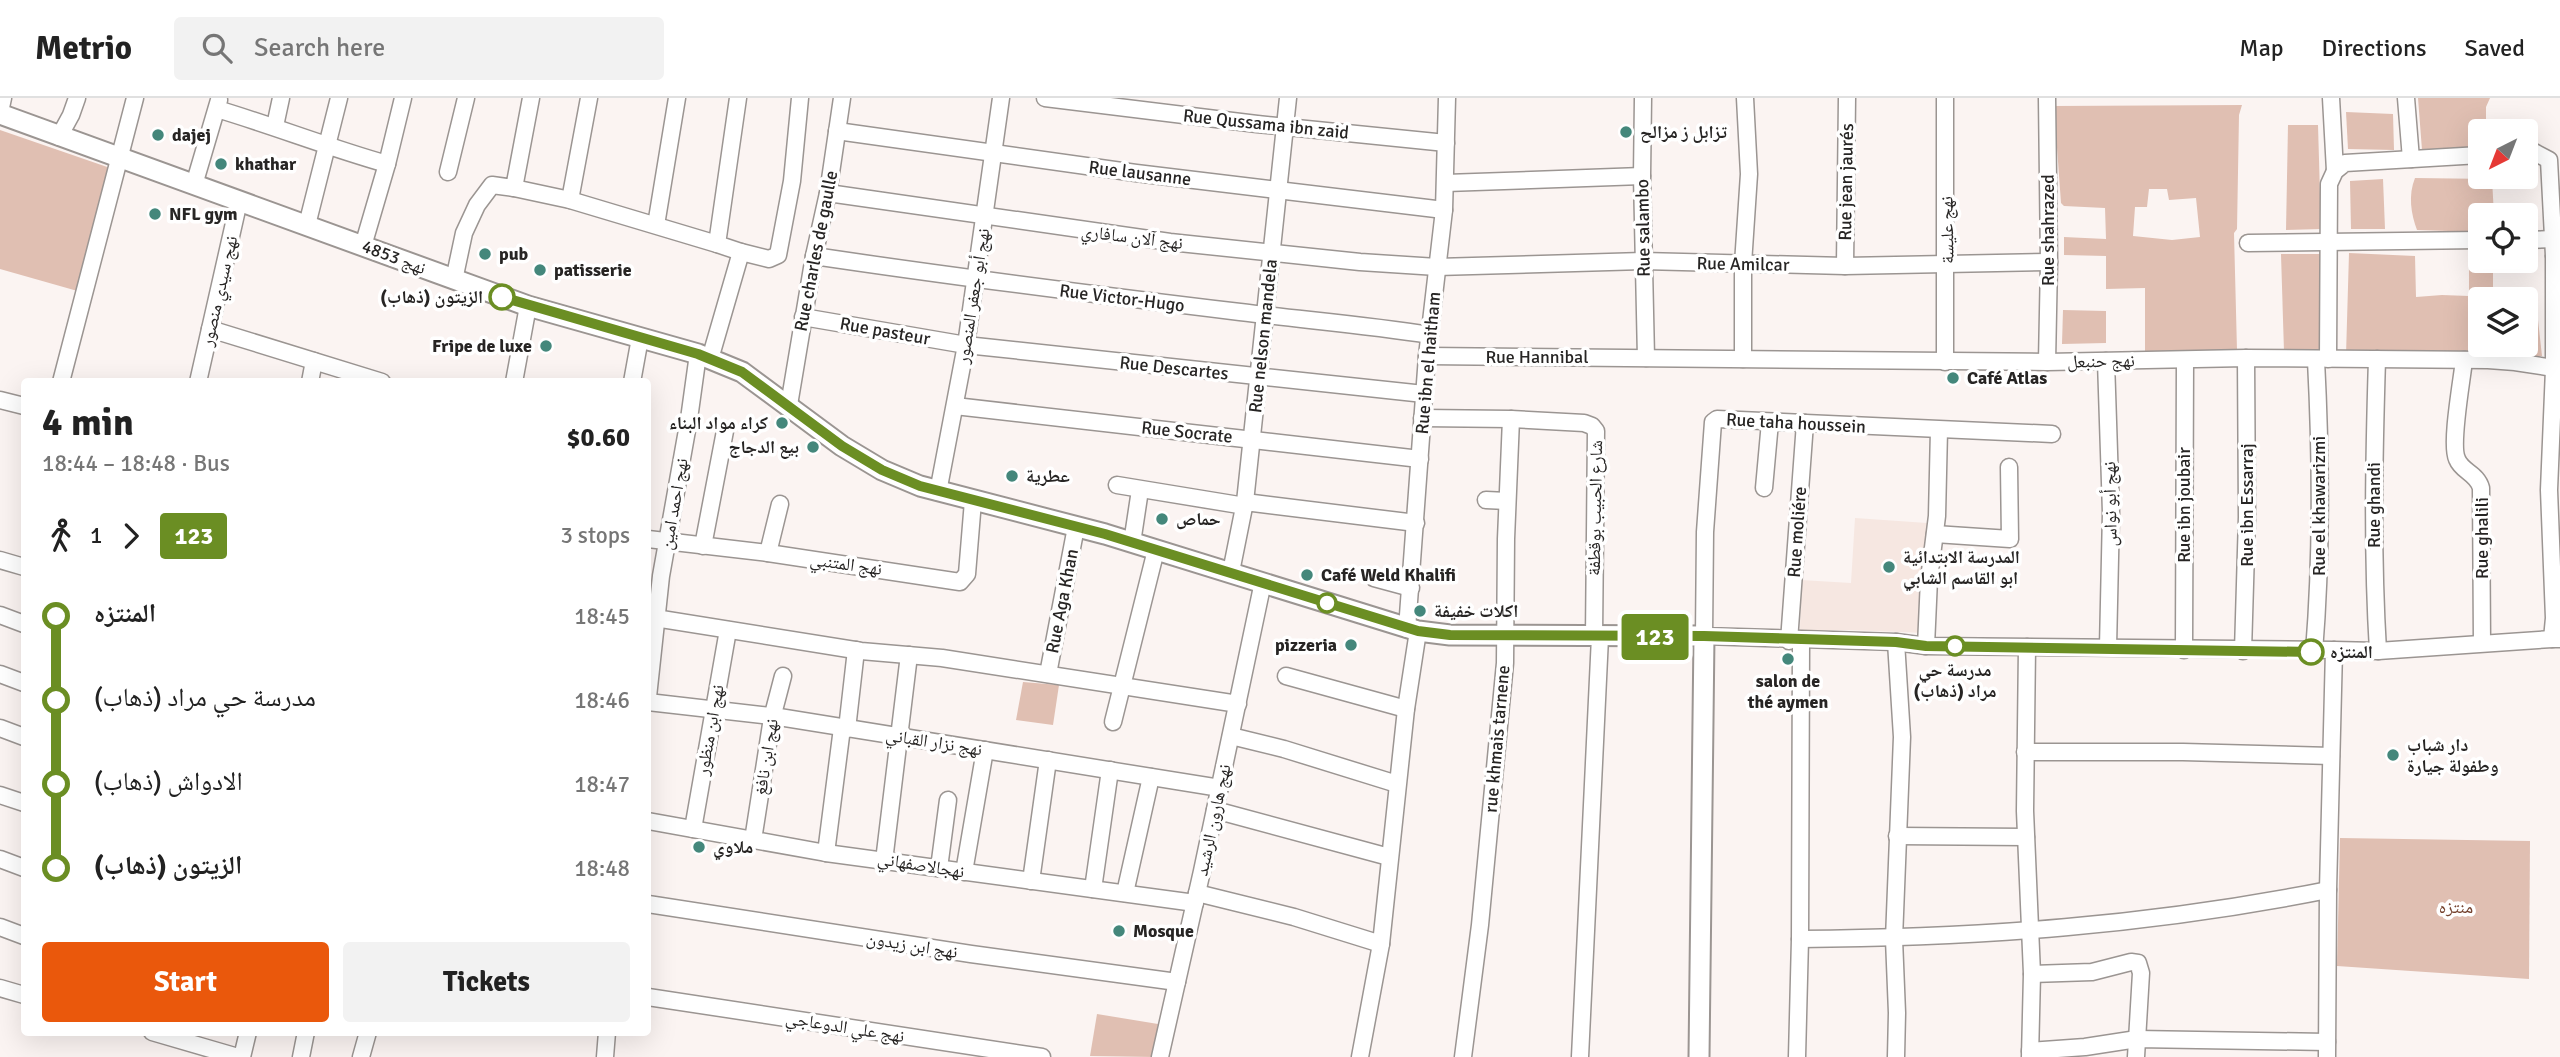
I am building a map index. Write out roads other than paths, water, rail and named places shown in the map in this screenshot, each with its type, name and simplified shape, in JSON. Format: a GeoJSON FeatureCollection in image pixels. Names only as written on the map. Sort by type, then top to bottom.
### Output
{"type":"FeatureCollection","features":[{"type":"Feature","properties":{"kind":"street"},"geometry":{"type":"LineString","coordinates":[[0,113],[3,98]]}},
{"type":"Feature","properties":{"kind":"street"},"geometry":{"type":"LineString","coordinates":[[59,137],[77,98]]}},
{"type":"Feature","properties":{"kind":"street"},"geometry":{"type":"LineString","coordinates":[[62,378],[135,98]]}},
{"type":"Feature","properties":{"kind":"street"},"geometry":{"type":"LineString","coordinates":[[275,126],[281,98]]}},
{"type":"Feature","properties":{"kind":"street"},"geometry":{"type":"LineString","coordinates":[[307,225],[339,98]]}},
{"type":"Feature","properties":{"kind":"street"},"geometry":{"type":"LineString","coordinates":[[363,246],[403,98]]}},
{"type":"Feature","properties":{"kind":"street"},"geometry":{"type":"LineString","coordinates":[[448,172],[466,98]]}},
{"type":"Feature","properties":{"kind":"street"},"geometry":{"type":"LineString","coordinates":[[514,188],[531,98]]}},
{"type":"Feature","properties":{"kind":"street"},"geometry":{"type":"LineString","coordinates":[[570,200],[589,98]]}},
{"type":"Feature","properties":{"kind":"street"},"geometry":{"type":"LineString","coordinates":[[656,225],[677,98]]}},
{"type":"Feature","properties":{"kind":"street"},"geometry":{"type":"LineString","coordinates":[[717,244],[738,98]]}},
{"type":"Feature","properties":{"kind":"street"},"geometry":{"type":"LineString","coordinates":[[454,280],[464,233],[477,205],[492,185],[570,200],[769,259],[778,256],[792,181],[800,98]]}},
{"type":"Feature","properties":{"kind":"street","name":"Rue charles de gaulle"},"geometry":{"type":"LineString","coordinates":[[789,405],[814,256],[828,193],[842,98]]}},
{"type":"Feature","properties":{"kind":"street","name":"نهج أبو جعفر المنصور"},"geometry":{"type":"LineString","coordinates":[[938,492],[966,345],[1001,98]]}},
{"type":"Feature","properties":{"kind":"street","name":"Rue Qussama ibn zaid"},"geometry":{"type":"LineString","coordinates":[[1045,98],[1446,143]]}},
{"type":"Feature","properties":{"kind":"street","name":"Rue nelson mandela"},"geometry":{"type":"LineString","coordinates":[[1231,572],[1245,504],[1288,98]]}},
{"type":"Feature","properties":{"kind":"street","name":"Rue ibn el haitham"},"geometry":{"type":"LineString","coordinates":[[1360,1057],[1381,944],[1406,709],[1413,630],[1411,588],[1422,418],[1446,183],[1447,98]]}},
{"type":"Feature","properties":{"kind":"street","name":"Rue salambo"},"geometry":{"type":"LineString","coordinates":[[1643,98],[1646,358]]}},
{"type":"Feature","properties":{"kind":"street"},"geometry":{"type":"LineString","coordinates":[[1743,359],[1743,264],[1749,174],[1745,98]]}},
{"type":"Feature","properties":{"kind":"street","name":"Rue jean jaurés"},"geometry":{"type":"LineString","coordinates":[[1845,266],[1847,98]]}},
{"type":"Feature","properties":{"kind":"street","name":"نهج عليسة"},"geometry":{"type":"LineString","coordinates":[[1945,98],[1945,362]]}},
{"type":"Feature","properties":{"kind":"street","name":"Rue shahrazed"},"geometry":{"type":"LineString","coordinates":[[2046,362],[2049,262],[2047,98]]}},
{"type":"Feature","properties":{"kind":"street","name":"Rue el khawarizmi"},"geometry":{"type":"LineString","coordinates":[[2314,652],[2320,571],[2320,440],[2329,184],[2335,171],[2331,98]]}},
{"type":"Feature","properties":{"kind":"street"},"geometry":{"type":"LineString","coordinates":[[2406,98],[2411,159]]}},
{"type":"Feature","properties":{"kind":"street"},"geometry":{"type":"LineString","coordinates":[[194,185],[218,103],[328,147],[387,164]]}},
{"type":"Feature","properties":{"kind":"street","name":"نهج 4853"},"geometry":{"type":"LineString","coordinates":[[0,113],[59,137],[528,306],[704,356],[742,372],[842,446],[882,470],[938,492],[1156,550],[1413,630],[1450,635],[1704,636]]}},
{"type":"Feature","properties":{"kind":"street","name":"Rue lausanne"},"geometry":{"type":"LineString","coordinates":[[837,131],[1444,210]]}},
{"type":"Feature","properties":{"kind":"street"},"geometry":{"type":"LineString","coordinates":[[1699,1057],[1704,636],[1795,641],[1896,642],[1926,646],[2314,652],[2378,651],[2556,639],[2557,256],[2549,160],[2538,154]]}},
{"type":"Feature","properties":{"kind":"street"},"geometry":{"type":"LineString","coordinates":[[2335,171],[2345,163],[2468,156]]}},
{"type":"Feature","properties":{"kind":"street"},"geometry":{"type":"LineString","coordinates":[[1446,183],[1642,176]]}},
{"type":"Feature","properties":{"kind":"street","name":"نهج آلان سافاري"},"geometry":{"type":"LineString","coordinates":[[828,193],[1170,242],[1437,267]]}},
{"type":"Feature","properties":{"kind":"street","name":"نهج سيدي منصور"},"geometry":{"type":"LineString","coordinates":[[199,378],[239,201]]}},
{"type":"Feature","properties":{"kind":"street"},"geometry":{"type":"LineString","coordinates":[[2538,240],[2554,239]]}},
{"type":"Feature","properties":{"kind":"street"},"geometry":{"type":"LineString","coordinates":[[2248,243],[2468,240]]}},
{"type":"Feature","properties":{"kind":"street","name":"نهج احمد امين"},"geometry":{"type":"LineString","coordinates":[[651,652],[689,419],[704,356],[741,252]]}},
{"type":"Feature","properties":{"kind":"street","name":"Rue Victor-Hugo"},"geometry":{"type":"LineString","coordinates":[[814,256],[976,280],[1266,316],[1364,324],[1430,335]]}},
{"type":"Feature","properties":{"kind":"street","name":"Rue Amilcar"},"geometry":{"type":"LineString","coordinates":[[1437,267],[1643,261],[1845,266],[2049,262]]}},
{"type":"Feature","properties":{"kind":"street"},"geometry":{"type":"LineString","coordinates":[[515,378],[528,306]]}},
{"type":"Feature","properties":{"kind":"street","name":"Rue pasteur"},"geometry":{"type":"LineString","coordinates":[[803,317],[966,345]]}},
{"type":"Feature","properties":{"kind":"street"},"geometry":{"type":"LineString","coordinates":[[210,329],[369,378]]}},
{"type":"Feature","properties":{"kind":"street"},"geometry":{"type":"LineString","coordinates":[[633,378],[640,338]]}},
{"type":"Feature","properties":{"kind":"street","name":"Rue Descartes"},"geometry":{"type":"LineString","coordinates":[[966,345],[1424,394]]}},
{"type":"Feature","properties":{"kind":"street","name":"Rue Hannibal"},"geometry":{"type":"LineString","coordinates":[[1427,356],[1646,358]]}},
{"type":"Feature","properties":{"kind":"street","name":"نهج حنبعل"},"geometry":{"type":"LineString","coordinates":[[1646,358],[1945,362],[2246,358],[2464,360],[2515,362],[2557,369]]}},
{"type":"Feature","properties":{"kind":"street","name":"Rue ibn Essarraj"},"geometry":{"type":"LineString","coordinates":[[2243,651],[2248,517],[2246,358]]}},
{"type":"Feature","properties":{"kind":"street","name":"Rue ghandi"},"geometry":{"type":"LineString","coordinates":[[2377,359],[2373,519],[2378,651]]}},
{"type":"Feature","properties":{"kind":"street","name":"Rue ibn joubair"},"geometry":{"type":"LineString","coordinates":[[2184,650],[2185,360]]}},
{"type":"Feature","properties":{"kind":"street","name":"Rue ghalili"},"geometry":{"type":"LineString","coordinates":[[2464,360],[2455,451],[2460,466],[2476,476],[2481,488],[2482,643]]}},
{"type":"Feature","properties":{"kind":"street"},"geometry":{"type":"LineString","coordinates":[[311,378],[314,361]]}},
{"type":"Feature","properties":{"kind":"street","name":"نهج أبو نواس"},"geometry":{"type":"LineString","coordinates":[[2106,361],[2111,513],[2108,647]]}},
{"type":"Feature","properties":{"kind":"street"},"geometry":{"type":"LineString","coordinates":[[0,400],[21,405]]}},
{"type":"Feature","properties":{"kind":"street","name":"Rue Socrate"},"geometry":{"type":"LineString","coordinates":[[955,406],[1420,460]]}},
{"type":"Feature","properties":{"kind":"street","name":"شارع الحبيب بوقطفة"},"geometry":{"type":"LineString","coordinates":[[1422,418],[1584,423],[1596,431],[1597,637]]}},
{"type":"Feature","properties":{"kind":"street","name":"rue khmais tarnene"},"geometry":{"type":"LineString","coordinates":[[1463,1057],[1480,925],[1505,663],[1511,419]]}},
{"type":"Feature","properties":{"kind":"street","name":"Rue taha houssein"},"geometry":{"type":"LineString","coordinates":[[1704,636],[1705,532],[1711,427],[1717,419],[2052,434]]}},
{"type":"Feature","properties":{"kind":"street"},"geometry":{"type":"LineString","coordinates":[[1764,488],[1770,422]]}},
{"type":"Feature","properties":{"kind":"street","name":"Rue moliére"},"geometry":{"type":"LineString","coordinates":[[1797,1057],[1800,939],[1795,641],[1805,423]]}},
{"type":"Feature","properties":{"kind":"street"},"geometry":{"type":"LineString","coordinates":[[1926,646],[1935,534],[1939,430]]}},
{"type":"Feature","properties":{"kind":"street"},"geometry":{"type":"LineString","coordinates":[[703,546],[725,431]]}},
{"type":"Feature","properties":{"kind":"street"},"geometry":{"type":"LineString","coordinates":[[1935,534],[2010,539],[2009,467]]}},
{"type":"Feature","properties":{"kind":"street"},"geometry":{"type":"LineString","coordinates":[[1117,485],[1245,504],[1416,523]]}},
{"type":"Feature","properties":{"kind":"street"},"geometry":{"type":"LineString","coordinates":[[1132,544],[1140,490]]}},
{"type":"Feature","properties":{"kind":"street"},"geometry":{"type":"LineString","coordinates":[[1486,500],[1507,500]]}},
{"type":"Feature","properties":{"kind":"street","name":"نهج المتنبي"},"geometry":{"type":"LineString","coordinates":[[651,539],[768,553],[960,582],[967,574],[973,501]]}},
{"type":"Feature","properties":{"kind":"street"},"geometry":{"type":"LineString","coordinates":[[768,553],[780,504]]}},
{"type":"Feature","properties":{"kind":"street","name":"Rue Aga Khan"},"geometry":{"type":"LineString","coordinates":[[1048,674],[1076,527]]}},
{"type":"Feature","properties":{"kind":"street"},"geometry":{"type":"LineString","coordinates":[[1113,722],[1156,550]]}},
{"type":"Feature","properties":{"kind":"street"},"geometry":{"type":"LineString","coordinates":[[0,560],[21,566]]}},
{"type":"Feature","properties":{"kind":"street"},"geometry":{"type":"LineString","coordinates":[[1374,578],[1411,588]]}},
{"type":"Feature","properties":{"kind":"street","name":"نهج هارون الرشيد"},"geometry":{"type":"LineString","coordinates":[[1160,1057],[1263,583]]}},
{"type":"Feature","properties":{"kind":"street"},"geometry":{"type":"LineString","coordinates":[[0,615],[21,623]]}},
{"type":"Feature","properties":{"kind":"street"},"geometry":{"type":"LineString","coordinates":[[655,618],[856,650],[1048,674],[1238,704]]}},
{"type":"Feature","properties":{"kind":"street","name":"نهج ابن منظور"},"geometry":{"type":"LineString","coordinates":[[693,829],[728,630]]}},
{"type":"Feature","properties":{"kind":"street"},"geometry":{"type":"LineString","coordinates":[[1580,1057],[1597,637]]}},
{"type":"Feature","properties":{"kind":"street"},"geometry":{"type":"LineString","coordinates":[[1896,642],[1902,737],[1894,939],[1896,1057]]}},
{"type":"Feature","properties":{"kind":"street"},"geometry":{"type":"LineString","coordinates":[[2027,647],[2025,752],[2032,974],[2030,1054],[2137,1039],[2327,1049],[2334,650]]}},
{"type":"Feature","properties":{"kind":"street"},"geometry":{"type":"LineString","coordinates":[[826,853],[856,650]]}},
{"type":"Feature","properties":{"kind":"street"},"geometry":{"type":"LineString","coordinates":[[884,861],[909,655]]}},
{"type":"Feature","properties":{"kind":"street"},"geometry":{"type":"LineString","coordinates":[[0,674],[21,683]]}},
{"type":"Feature","properties":{"kind":"street","name":"نهج ابن نافغ"},"geometry":{"type":"LineString","coordinates":[[753,840],[772,718],[783,676]]}},
{"type":"Feature","properties":{"kind":"street"},"geometry":{"type":"LineString","coordinates":[[1286,676],[1406,709]]}},
{"type":"Feature","properties":{"kind":"street","name":"نهج نزار القباني"},"geometry":{"type":"LineString","coordinates":[[651,702],[845,728],[1220,788]]}},
{"type":"Feature","properties":{"kind":"street"},"geometry":{"type":"LineString","coordinates":[[0,728],[21,736]]}},
{"type":"Feature","properties":{"kind":"street"},"geometry":{"type":"LineString","coordinates":[[1231,736],[1284,749],[1397,784]]}},
{"type":"Feature","properties":{"kind":"street"},"geometry":{"type":"LineString","coordinates":[[964,872],[985,750]]}},
{"type":"Feature","properties":{"kind":"street"},"geometry":{"type":"LineString","coordinates":[[2025,752],[2332,756]]}},
{"type":"Feature","properties":{"kind":"street"},"geometry":{"type":"LineString","coordinates":[[1031,881],[1048,760]]}},
{"type":"Feature","properties":{"kind":"street"},"geometry":{"type":"LineString","coordinates":[[1093,889],[1110,770]]}},
{"type":"Feature","properties":{"kind":"street"},"geometry":{"type":"LineString","coordinates":[[1125,893],[1151,778]]}},
{"type":"Feature","properties":{"kind":"street"},"geometry":{"type":"LineString","coordinates":[[0,795],[21,802]]}},
{"type":"Feature","properties":{"kind":"street"},"geometry":{"type":"LineString","coordinates":[[939,868],[948,800]]}},
{"type":"Feature","properties":{"kind":"street"},"geometry":{"type":"LineString","coordinates":[[1215,810],[1389,857]]}},
{"type":"Feature","properties":{"kind":"street","name":"نهجالاصفهاني"},"geometry":{"type":"LineString","coordinates":[[651,822],[826,853],[1125,893],[1196,898],[1294,917],[1381,944]]}},
{"type":"Feature","properties":{"kind":"street"},"geometry":{"type":"LineString","coordinates":[[1897,836],[2026,837]]}},
{"type":"Feature","properties":{"kind":"street"},"geometry":{"type":"LineString","coordinates":[[0,859],[21,867]]}},
{"type":"Feature","properties":{"kind":"street"},"geometry":{"type":"LineString","coordinates":[[1800,939],[1894,939],[2029,932],[2168,918],[2328,890]]}},
{"type":"Feature","properties":{"kind":"street","name":"نهج ابن زيدون"},"geometry":{"type":"LineString","coordinates":[[651,904],[958,952],[1177,982]]}},
{"type":"Feature","properties":{"kind":"street"},"geometry":{"type":"LineString","coordinates":[[0,926],[21,935]]}},
{"type":"Feature","properties":{"kind":"street"},"geometry":{"type":"LineString","coordinates":[[2032,974],[2092,972],[2138,962],[2141,972],[2136,1057]]}},
{"type":"Feature","properties":{"kind":"street"},"geometry":{"type":"LineString","coordinates":[[0,988],[21,994]]}},
{"type":"Feature","properties":{"kind":"street","name":"نهج علي الدوعاجي"},"geometry":{"type":"LineString","coordinates":[[651,997],[1042,1057]]}},
{"type":"Feature","properties":{"kind":"street"},"geometry":{"type":"LineString","coordinates":[[167,1036],[240,1057],[247,1036]]}},
{"type":"Feature","properties":{"kind":"street"},"geometry":{"type":"LineString","coordinates":[[301,1057],[305,1036]]}},
{"type":"Feature","properties":{"kind":"street"},"geometry":{"type":"LineString","coordinates":[[362,1057],[367,1036]]}},
{"type":"Feature","properties":{"kind":"street"},"geometry":{"type":"LineString","coordinates":[[605,1057],[607,1036]]}},
{"type":"Feature","properties":{"kind":"place","name":"تزابل ز مزالح"},"geometry":{"type":"Point","coordinates":[1626,132]}},
{"type":"Feature","properties":{"kind":"place","name":"dajej"},"geometry":{"type":"Point","coordinates":[158,135]}},
{"type":"Feature","properties":{"kind":"place","name":"khathar"},"geometry":{"type":"Point","coordinates":[221,164]}},
{"type":"Feature","properties":{"kind":"place","name":"NFL gym"},"geometry":{"type":"Point","coordinates":[155,214]}},
{"type":"Feature","properties":{"kind":"place","name":"pub"},"geometry":{"type":"Point","coordinates":[485,254]}},
{"type":"Feature","properties":{"kind":"place","name":"patisserie"},"geometry":{"type":"Point","coordinates":[540,270]}},
{"type":"Feature","properties":{"kind":"place","name":"الزيتون (ذهاب)"},"geometry":{"type":"Point","coordinates":[502,297]}},
{"type":"Feature","properties":{"kind":"place","name":"Fripe de luxe"},"geometry":{"type":"Point","coordinates":[546,346]}},
{"type":"Feature","properties":{"kind":"place","name":"Café Atlas"},"geometry":{"type":"Point","coordinates":[1953,378]}},
{"type":"Feature","properties":{"kind":"place","name":"كراء مواد البناء"},"geometry":{"type":"Point","coordinates":[782,423]}},
{"type":"Feature","properties":{"kind":"place","name":"بيع الدجاج"},"geometry":{"type":"Point","coordinates":[813,447]}},
{"type":"Feature","properties":{"kind":"place","name":"عطرية"},"geometry":{"type":"Point","coordinates":[1012,476]}},
{"type":"Feature","properties":{"kind":"place","name":"حماص"},"geometry":{"type":"Point","coordinates":[1162,519]}},
{"type":"Feature","properties":{"kind":"place","name":"المدرسة الابتدائية ابو القاسم الشابي"},"geometry":{"type":"Point","coordinates":[1889,567]}},
{"type":"Feature","properties":{"kind":"place","name":"Café Weld Khalifi"},"geometry":{"type":"Point","coordinates":[1307,575]}},
{"type":"Feature","properties":{"kind":"place","name":"اكلات خفيفة"},"geometry":{"type":"Point","coordinates":[1420,611]}},
{"type":"Feature","properties":{"kind":"place","name":"pizzeria"},"geometry":{"type":"Point","coordinates":[1351,645]}},
{"type":"Feature","properties":{"kind":"place","name":"مدرسة حي مراد (ذهاب)"},"geometry":{"type":"Point","coordinates":[1955,646]}},
{"type":"Feature","properties":{"kind":"place","name":"المنتزه"},"geometry":{"type":"Point","coordinates":[2311,652]}},
{"type":"Feature","properties":{"kind":"place","name":"salon de thé aymen"},"geometry":{"type":"Point","coordinates":[1788,659]}},
{"type":"Feature","properties":{"kind":"place","name":"دار شباب وطفولة جيارة"},"geometry":{"type":"Point","coordinates":[2393,755]}},
{"type":"Feature","properties":{"kind":"place","name":"ملاوي"},"geometry":{"type":"Point","coordinates":[699,847]}},
{"type":"Feature","properties":{"kind":"place","name":"Mosque"},"geometry":{"type":"Point","coordinates":[1119,931]}},
{"type":"Feature","properties":{"kind":"park label","name":"منتزه"},"geometry":{"type":"Point","coordinates":[2456,907]}}]}
